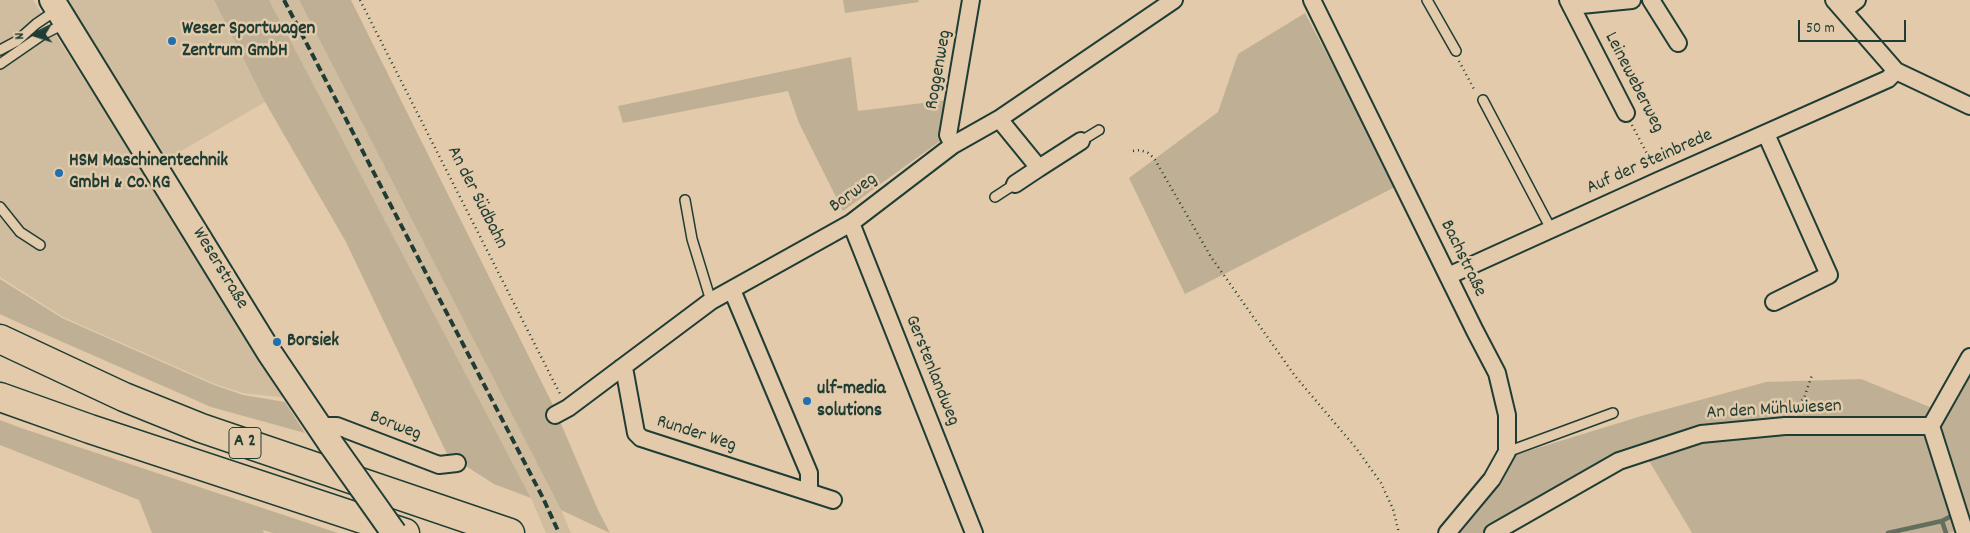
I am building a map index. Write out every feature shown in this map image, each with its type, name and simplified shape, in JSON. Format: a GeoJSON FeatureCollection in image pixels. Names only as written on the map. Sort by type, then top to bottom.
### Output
{"type":"FeatureCollection","features":[{"type":"Feature","properties":{"kind":"highway","name":"A 2"},"geometry":{"type":"LineString","coordinates":[[0,339],[124,397],[201,428],[504,531]]}},
{"type":"Feature","properties":{"kind":"highway","name":"A 2"},"geometry":{"type":"LineString","coordinates":[[0,397],[405,533]]}},
{"type":"Feature","properties":{"kind":"street","name":"Roggenweg"},"geometry":{"type":"LineString","coordinates":[[953,145],[948,135],[971,0]]}},
{"type":"Feature","properties":{"kind":"street","name":"Borweg"},"geometry":{"type":"LineString","coordinates":[[561,412],[711,301],[851,223],[953,145],[1000,119],[1174,0]]}},
{"type":"Feature","properties":{"kind":"street","name":"Bachstraße"},"geometry":{"type":"LineString","coordinates":[[1312,0],[1497,372],[1507,415],[1507,452],[1492,479],[1447,533]]}},
{"type":"Feature","properties":{"kind":"street","name":"Leineweberweg"},"geometry":{"type":"LineString","coordinates":[[1626,113],[1569,3],[1632,0]]}},
{"type":"Feature","properties":{"kind":"street"},"geometry":{"type":"LineString","coordinates":[[1651,0],[1678,43]]}},
{"type":"Feature","properties":{"kind":"street"},"geometry":{"type":"LineString","coordinates":[[1845,3],[1896,71],[1970,106]]}},
{"type":"Feature","properties":{"kind":"street","name":"Weserstraße"},"geometry":{"type":"LineString","coordinates":[[59,11],[269,352],[325,436],[394,533]]}},
{"type":"Feature","properties":{"kind":"street","name":"Auf der Steinbrede"},"geometry":{"type":"LineString","coordinates":[[1448,276],[1888,79],[1896,71]]}},
{"type":"Feature","properties":{"kind":"street"},"geometry":{"type":"LineString","coordinates":[[1000,119],[1039,168]]}},
{"type":"Feature","properties":{"kind":"street"},"geometry":{"type":"LineString","coordinates":[[1766,134],[1829,275],[1774,302]]}},
{"type":"Feature","properties":{"kind":"street"},"geometry":{"type":"LineString","coordinates":[[1015,184],[1081,141]]}},
{"type":"Feature","properties":{"kind":"street","name":"Gerstenlandweg"},"geometry":{"type":"LineString","coordinates":[[851,223],[974,533]]}},
{"type":"Feature","properties":{"kind":"street"},"geometry":{"type":"LineString","coordinates":[[732,290],[809,473],[809,492]]}},
{"type":"Feature","properties":{"kind":"street"},"geometry":{"type":"LineString","coordinates":[[1964,530],[1932,426],[1970,357]]}},
{"type":"Feature","properties":{"kind":"street","name":"Runder Weg"},"geometry":{"type":"LineString","coordinates":[[621,368],[626,373],[636,433],[641,438],[833,500]]}},
{"type":"Feature","properties":{"kind":"street","name":"Borweg"},"geometry":{"type":"LineString","coordinates":[[325,436],[325,426],[337,426],[439,465],[457,463]]}},
{"type":"Feature","properties":{"kind":"street","name":"An den Mühlwiesen"},"geometry":{"type":"LineString","coordinates":[[1493,533],[1619,461],[1701,434],[1785,426],[1932,426]]}},
{"type":"Feature","properties":{"kind":"lane"},"geometry":{"type":"LineString","coordinates":[[1428,0],[1456,52]]}},
{"type":"Feature","properties":{"kind":"lane"},"geometry":{"type":"LineString","coordinates":[[0,50],[17,41],[36,24],[59,11]]}},
{"type":"Feature","properties":{"kind":"lane"},"geometry":{"type":"LineString","coordinates":[[0,64],[42,35],[59,11]]}},
{"type":"Feature","properties":{"kind":"lane"},"geometry":{"type":"LineString","coordinates":[[1483,100],[1551,230]]}},
{"type":"Feature","properties":{"kind":"lane"},"geometry":{"type":"LineString","coordinates":[[1081,141],[1099,130]]}},
{"type":"Feature","properties":{"kind":"lane"},"geometry":{"type":"LineString","coordinates":[[995,197],[1015,184]]}},
{"type":"Feature","properties":{"kind":"lane"},"geometry":{"type":"LineString","coordinates":[[685,200],[692,239],[711,301]]}},
{"type":"Feature","properties":{"kind":"lane"},"geometry":{"type":"LineString","coordinates":[[0,206],[20,232],[40,245]]}},
{"type":"Feature","properties":{"kind":"lane"},"geometry":{"type":"LineString","coordinates":[[1507,452],[1613,414]]}},
{"type":"Feature","properties":{"kind":"path","name":"An der Südbahn"},"geometry":{"type":"LineString","coordinates":[[360,0],[561,412]]}},
{"type":"Feature","properties":{"kind":"path"},"geometry":{"type":"LineString","coordinates":[[1456,52],[1456,56],[1476,94],[1483,100]]}},
{"type":"Feature","properties":{"kind":"path","name":"Leineweberweg"},"geometry":{"type":"LineString","coordinates":[[1626,113],[1660,180]]}},
{"type":"Feature","properties":{"kind":"path"},"geometry":{"type":"LineString","coordinates":[[1133,151],[1140,150],[1154,158],[1211,257],[1284,361],[1356,448],[1381,483],[1393,509],[1399,533]]}},
{"type":"Feature","properties":{"kind":"path"},"geometry":{"type":"LineString","coordinates":[[1785,426],[1788,416],[1804,398],[1812,375]]}},
{"type":"Feature","properties":{"kind":"shaded area"},"geometry":{"type":"Polygon","coordinates":[[[0,0],[33,0],[271,369],[287,398],[243,393],[215,384],[63,317],[0,277],[0,0]]]}},
{"type":"Feature","properties":{"kind":"shaded area"},"geometry":{"type":"Polygon","coordinates":[[[64,0],[214,0],[265,102],[164,161],[64,0]]]}},
{"type":"Feature","properties":{"kind":"shaded area"},"geometry":{"type":"Polygon","coordinates":[[[214,0],[269,0],[531,498],[494,484],[447,454],[346,242],[265,102],[214,0]]]}},
{"type":"Feature","properties":{"kind":"shaded area"},"geometry":{"type":"Polygon","coordinates":[[[269,0],[299,0],[561,510],[571,533],[546,533],[531,498],[269,0]]]}},
{"type":"Feature","properties":{"kind":"shaded area"},"geometry":{"type":"Polygon","coordinates":[[[299,0],[351,0],[552,403],[598,510],[610,533],[561,510],[299,0]]]}},
{"type":"Feature","properties":{"kind":"shaded area"},"geometry":{"type":"Polygon","coordinates":[[[843,0],[918,0],[919,2],[845,13],[843,0]]]}},
{"type":"Feature","properties":{"kind":"shaded area"},"geometry":{"type":"Polygon","coordinates":[[[1305,13],[1397,186],[1185,294],[1129,178],[1218,112],[1238,54],[1305,13]]]}},
{"type":"Feature","properties":{"kind":"shaded area"},"geometry":{"type":"Polygon","coordinates":[[[851,57],[858,111],[947,100],[943,139],[843,211],[799,123],[788,91],[623,123],[618,106],[851,57]]]}},
{"type":"Feature","properties":{"kind":"shaded area"},"geometry":{"type":"Polygon","coordinates":[[[0,279],[62,318],[214,385],[243,395],[285,402],[305,433],[211,407],[0,314],[0,279]]]}},
{"type":"Feature","properties":{"kind":"shaded area"},"geometry":{"type":"Polygon","coordinates":[[[1970,366],[1970,529],[1948,533],[1692,533],[1642,449],[1619,455],[1484,533],[1449,533],[1508,457],[1645,415],[1766,382],[1861,379],[1942,412],[1970,366]]]}},
{"type":"Feature","properties":{"kind":"shaded area"},"geometry":{"type":"Polygon","coordinates":[[[0,420],[338,533],[273,533],[263,530],[264,533],[152,533],[139,500],[0,445],[0,420]]]}},
{"type":"Feature","properties":{"kind":"waterway"},"geometry":{"type":"LineString","coordinates":[[1888,533],[1942,521],[1955,514]]}},
{"type":"Feature","properties":{"kind":"waterway"},"geometry":{"type":"LineString","coordinates":[[1942,521],[1946,533]]}},
{"type":"Feature","properties":{"kind":"railway"},"geometry":{"type":"LineString","coordinates":[[284,0],[543,498],[559,533]]}},
{"type":"Feature","properties":{"kind":"place","name":"Weser Sportwagen Zentrum GmbH"},"geometry":{"type":"Point","coordinates":[172,41]}},
{"type":"Feature","properties":{"kind":"place","name":"HSM Maschinentechnik GmbH & Co. KG"},"geometry":{"type":"Point","coordinates":[59,173]}},
{"type":"Feature","properties":{"kind":"place","name":"Borsiek"},"geometry":{"type":"Point","coordinates":[277,342]}},
{"type":"Feature","properties":{"kind":"place","name":"ulf-media solutions"},"geometry":{"type":"Point","coordinates":[807,401]}}]}
